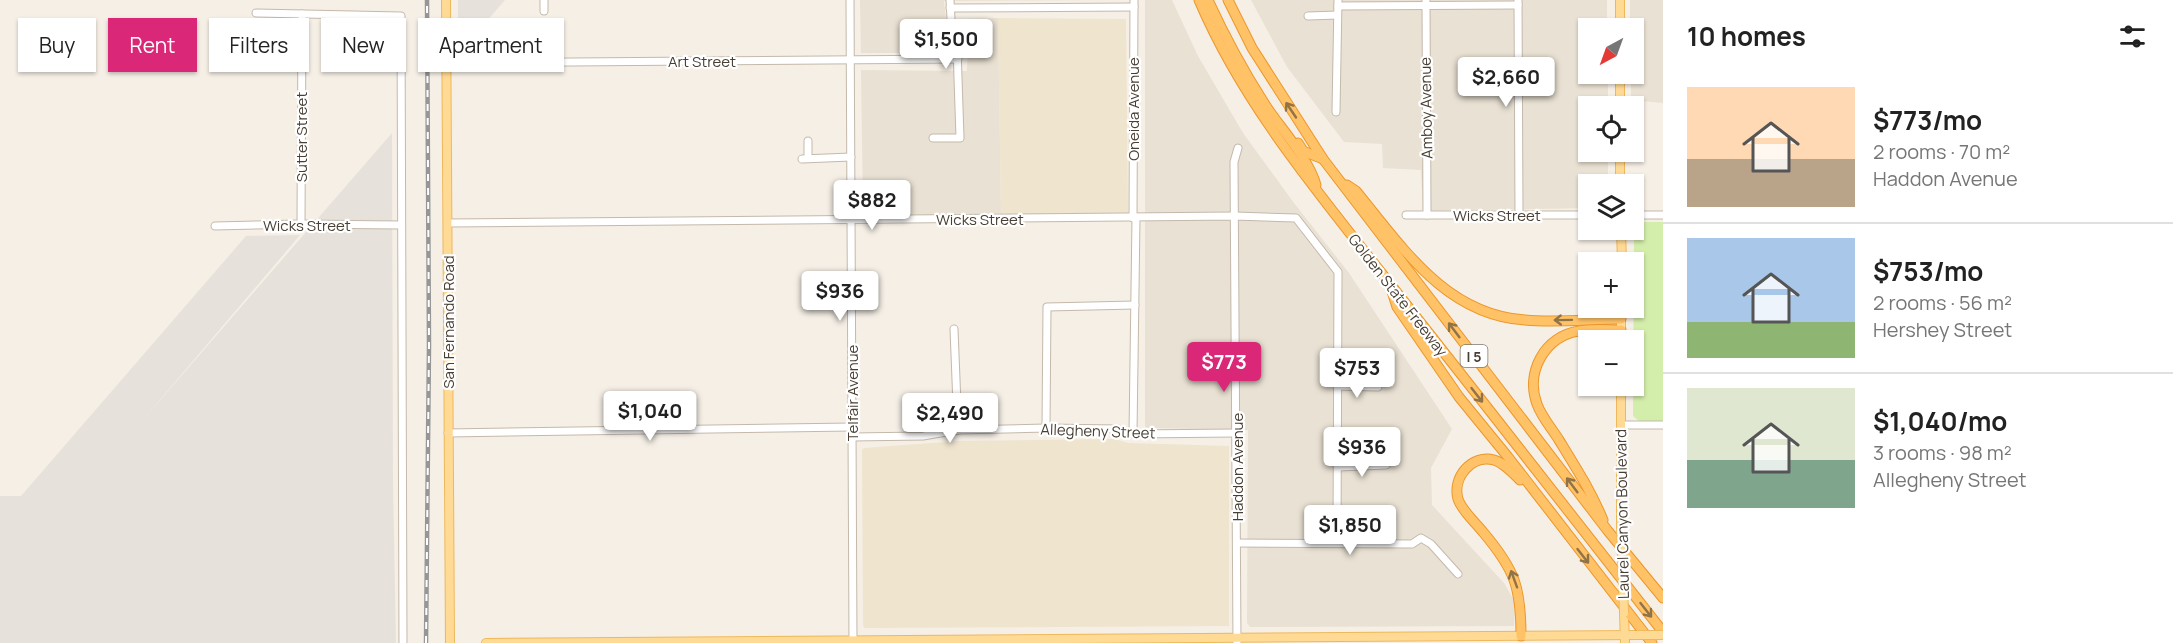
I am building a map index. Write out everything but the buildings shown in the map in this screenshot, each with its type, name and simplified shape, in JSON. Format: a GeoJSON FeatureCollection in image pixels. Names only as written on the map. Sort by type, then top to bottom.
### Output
{"type":"FeatureCollection","features":[{"type":"Feature","properties":{"kind":"highway","name":"Golden State Freeway"},"geometry":{"type":"LineString","coordinates":[[1199,0],[1249,95],[1317,190],[1663,633]]}},
{"type":"Feature","properties":{"kind":"highway"},"geometry":{"type":"LineString","coordinates":[[1208,0],[1239,61],[1264,103],[1312,171],[1317,190]]}},
{"type":"Feature","properties":{"kind":"highway"},"geometry":{"type":"LineString","coordinates":[[1213,0],[1256,80],[1303,151],[1323,159]]}},
{"type":"Feature","properties":{"kind":"highway","name":"Golden State Freeway"},"geometry":{"type":"LineString","coordinates":[[1228,0],[1258,57],[1323,159],[1608,531],[1663,598]]}},
{"type":"Feature","properties":{"kind":"highway"},"geometry":{"type":"LineString","coordinates":[[1340,181],[1356,191],[1428,276],[1450,294],[1472,307],[1495,316],[1524,320],[1621,319]]}},
{"type":"Feature","properties":{"kind":"highway"},"geometry":{"type":"LineString","coordinates":[[1389,283],[1397,306],[1458,398],[1508,457],[1652,643]]}},
{"type":"Feature","properties":{"kind":"highway"},"geometry":{"type":"LineString","coordinates":[[1578,331],[1562,336],[1542,354],[1533,377],[1533,387],[1537,405],[1592,492],[1608,531]]}},
{"type":"Feature","properties":{"kind":"highway"},"geometry":{"type":"LineString","coordinates":[[1521,640],[1521,602],[1511,572],[1498,550],[1458,499],[1457,482],[1466,467],[1481,459],[1495,460],[1508,468],[1539,498]]}},
{"type":"Feature","properties":{"kind":"main road","name":"San Fernando Road"},"geometry":{"type":"LineString","coordinates":[[446,0],[446,18]]}},
{"type":"Feature","properties":{"kind":"main road"},"geometry":{"type":"LineString","coordinates":[[1620,0],[1620,18]]}},
{"type":"Feature","properties":{"kind":"main road","name":"San Fernando Road"},"geometry":{"type":"LineString","coordinates":[[447,72],[450,643]]}},
{"type":"Feature","properties":{"kind":"main road"},"geometry":{"type":"LineString","coordinates":[[1621,319],[1621,330]]}},
{"type":"Feature","properties":{"kind":"main road","name":"Laurel Canyon Boulevard"},"geometry":{"type":"LineString","coordinates":[[1621,396],[1621,526],[1625,639]]}},
{"type":"Feature","properties":{"kind":"main road"},"geometry":{"type":"LineString","coordinates":[[486,643],[1521,640],[1625,639],[1638,635],[1663,633]]}},
{"type":"Feature","properties":{"kind":"street"},"geometry":{"type":"LineString","coordinates":[[544,0],[544,11]]}},
{"type":"Feature","properties":{"kind":"street","name":"Telfair Avenue"},"geometry":{"type":"LineString","coordinates":[[850,0],[853,642]]}},
{"type":"Feature","properties":{"kind":"street"},"geometry":{"type":"LineString","coordinates":[[933,138],[960,138],[958,58],[950,4],[1134,3]]}},
{"type":"Feature","properties":{"kind":"street","name":"Oneida Avenue"},"geometry":{"type":"LineString","coordinates":[[1133,434],[1134,3]]}},
{"type":"Feature","properties":{"kind":"street"},"geometry":{"type":"LineString","coordinates":[[1336,112],[1338,3],[1518,3],[1519,215]]}},
{"type":"Feature","properties":{"kind":"street","name":"Amboy Avenue"},"geometry":{"type":"LineString","coordinates":[[1426,3],[1427,215]]}},
{"type":"Feature","properties":{"kind":"street"},"geometry":{"type":"LineString","coordinates":[[256,13],[401,16],[403,643]]}},
{"type":"Feature","properties":{"kind":"street","name":"Sutter Street"},"geometry":{"type":"LineString","coordinates":[[301,224],[302,14]]}},
{"type":"Feature","properties":{"kind":"street"},"geometry":{"type":"LineString","coordinates":[[1308,16],[1338,15]]}},
{"type":"Feature","properties":{"kind":"street","name":"Art Street"},"geometry":{"type":"LineString","coordinates":[[564,62],[958,58]]}},
{"type":"Feature","properties":{"kind":"street"},"geometry":{"type":"LineString","coordinates":[[808,141],[805,158],[851,157]]}},
{"type":"Feature","properties":{"kind":"street","name":"Haddon Avenue"},"geometry":{"type":"LineString","coordinates":[[1237,640],[1234,162],[1238,148]]}},
{"type":"Feature","properties":{"kind":"street","name":"Wicks Street"},"geometry":{"type":"LineString","coordinates":[[1406,215],[1578,215]]}},
{"type":"Feature","properties":{"kind":"street"},"geometry":{"type":"LineString","coordinates":[[1644,215],[1663,215]]}},
{"type":"Feature","properties":{"kind":"street","name":"Wicks Street"},"geometry":{"type":"LineString","coordinates":[[448,223],[1235,216],[1296,218],[1338,272],[1337,386]]}},
{"type":"Feature","properties":{"kind":"street","name":"Wicks Street"},"geometry":{"type":"LineString","coordinates":[[215,226],[400,225]]}},
{"type":"Feature","properties":{"kind":"street"},"geometry":{"type":"LineString","coordinates":[[1046,428],[1047,307],[1135,305]]}},
{"type":"Feature","properties":{"kind":"street"},"geometry":{"type":"LineString","coordinates":[[954,329],[958,430]]}},
{"type":"Feature","properties":{"kind":"street"},"geometry":{"type":"LineString","coordinates":[[1337,543],[1337,386],[1378,387]]}},
{"type":"Feature","properties":{"kind":"street"},"geometry":{"type":"LineString","coordinates":[[1621,424],[1663,424]]}},
{"type":"Feature","properties":{"kind":"street"},"geometry":{"type":"LineString","coordinates":[[448,433],[852,427]]}},
{"type":"Feature","properties":{"kind":"street","name":"Allegheny Street"},"geometry":{"type":"LineString","coordinates":[[852,437],[923,436],[958,430],[1046,428],[1118,429],[1133,434],[1237,433]]}},
{"type":"Feature","properties":{"kind":"street"},"geometry":{"type":"LineString","coordinates":[[1338,466],[1386,465]]}},
{"type":"Feature","properties":{"kind":"street"},"geometry":{"type":"LineString","coordinates":[[1237,543],[1412,544],[1421,538],[1431,544],[1458,574]]}},
{"type":"Feature","properties":{"kind":"shaded area"},"geometry":{"type":"Polygon","coordinates":[[[458,0],[505,0],[489,18],[458,18],[458,0]]]}},
{"type":"Feature","properties":{"kind":"shaded area"},"geometry":{"type":"Polygon","coordinates":[[[860,0],[1126,0],[944,1],[949,47],[947,53],[861,53],[860,0]]]}},
{"type":"Feature","properties":{"kind":"shaded area"},"geometry":{"type":"Polygon","coordinates":[[[1145,0],[1172,0],[1198,56],[1243,133],[1349,273],[1452,429],[1431,468],[1432,505],[1504,583],[1515,602],[1514,626],[1250,627],[1247,623],[1248,430],[1145,428],[1145,0]]]}},
{"type":"Feature","properties":{"kind":"shaded area"},"geometry":{"type":"Polygon","coordinates":[[[1251,0],[1607,0],[1607,18],[1578,18],[1578,84],[1608,84],[1608,96],[1578,96],[1578,162],[1608,162],[1608,174],[1578,174],[1578,208],[1423,211],[1421,170],[1383,168],[1382,144],[1344,142],[1287,67],[1251,0]]]}},
{"type":"Feature","properties":{"kind":"shaded area"},"geometry":{"type":"Polygon","coordinates":[[[1630,0],[1663,0],[1663,103],[1644,101],[1644,96],[1631,96],[1631,84],[1644,84],[1644,18],[1630,18],[1630,0]]]}},
{"type":"Feature","properties":{"kind":"shaded area"},"geometry":{"type":"Polygon","coordinates":[[[998,18],[1001,216],[867,214],[863,211],[861,70],[967,71],[968,46],[962,23],[964,19],[998,18]]]}},
{"type":"Feature","properties":{"kind":"shaded area"},"geometry":{"type":"Polygon","coordinates":[[[998,18],[1126,19],[1128,214],[1001,216],[998,18]]]}},
{"type":"Feature","properties":{"kind":"shaded area"},"geometry":{"type":"Polygon","coordinates":[[[392,133],[396,643],[0,643],[0,496],[21,496],[246,236],[300,235],[142,421],[392,133]]]}},
{"type":"Feature","properties":{"kind":"shaded area"},"geometry":{"type":"Polygon","coordinates":[[[1115,439],[1128,443],[1229,446],[1229,626],[864,628],[862,450],[864,448],[958,441],[1115,439]]]}},
{"type":"Feature","properties":{"kind":"green space"},"geometry":{"type":"Polygon","coordinates":[[[1644,222],[1663,222],[1663,421],[1639,421],[1633,416],[1633,396],[1644,396],[1644,330],[1633,330],[1634,318],[1644,318],[1644,252],[1634,252],[1634,240],[1644,240],[1644,222]]]}},
{"type":"Feature","properties":{"kind":"railway"},"geometry":{"type":"LineString","coordinates":[[426,643],[429,345],[427,0]]}}]}
